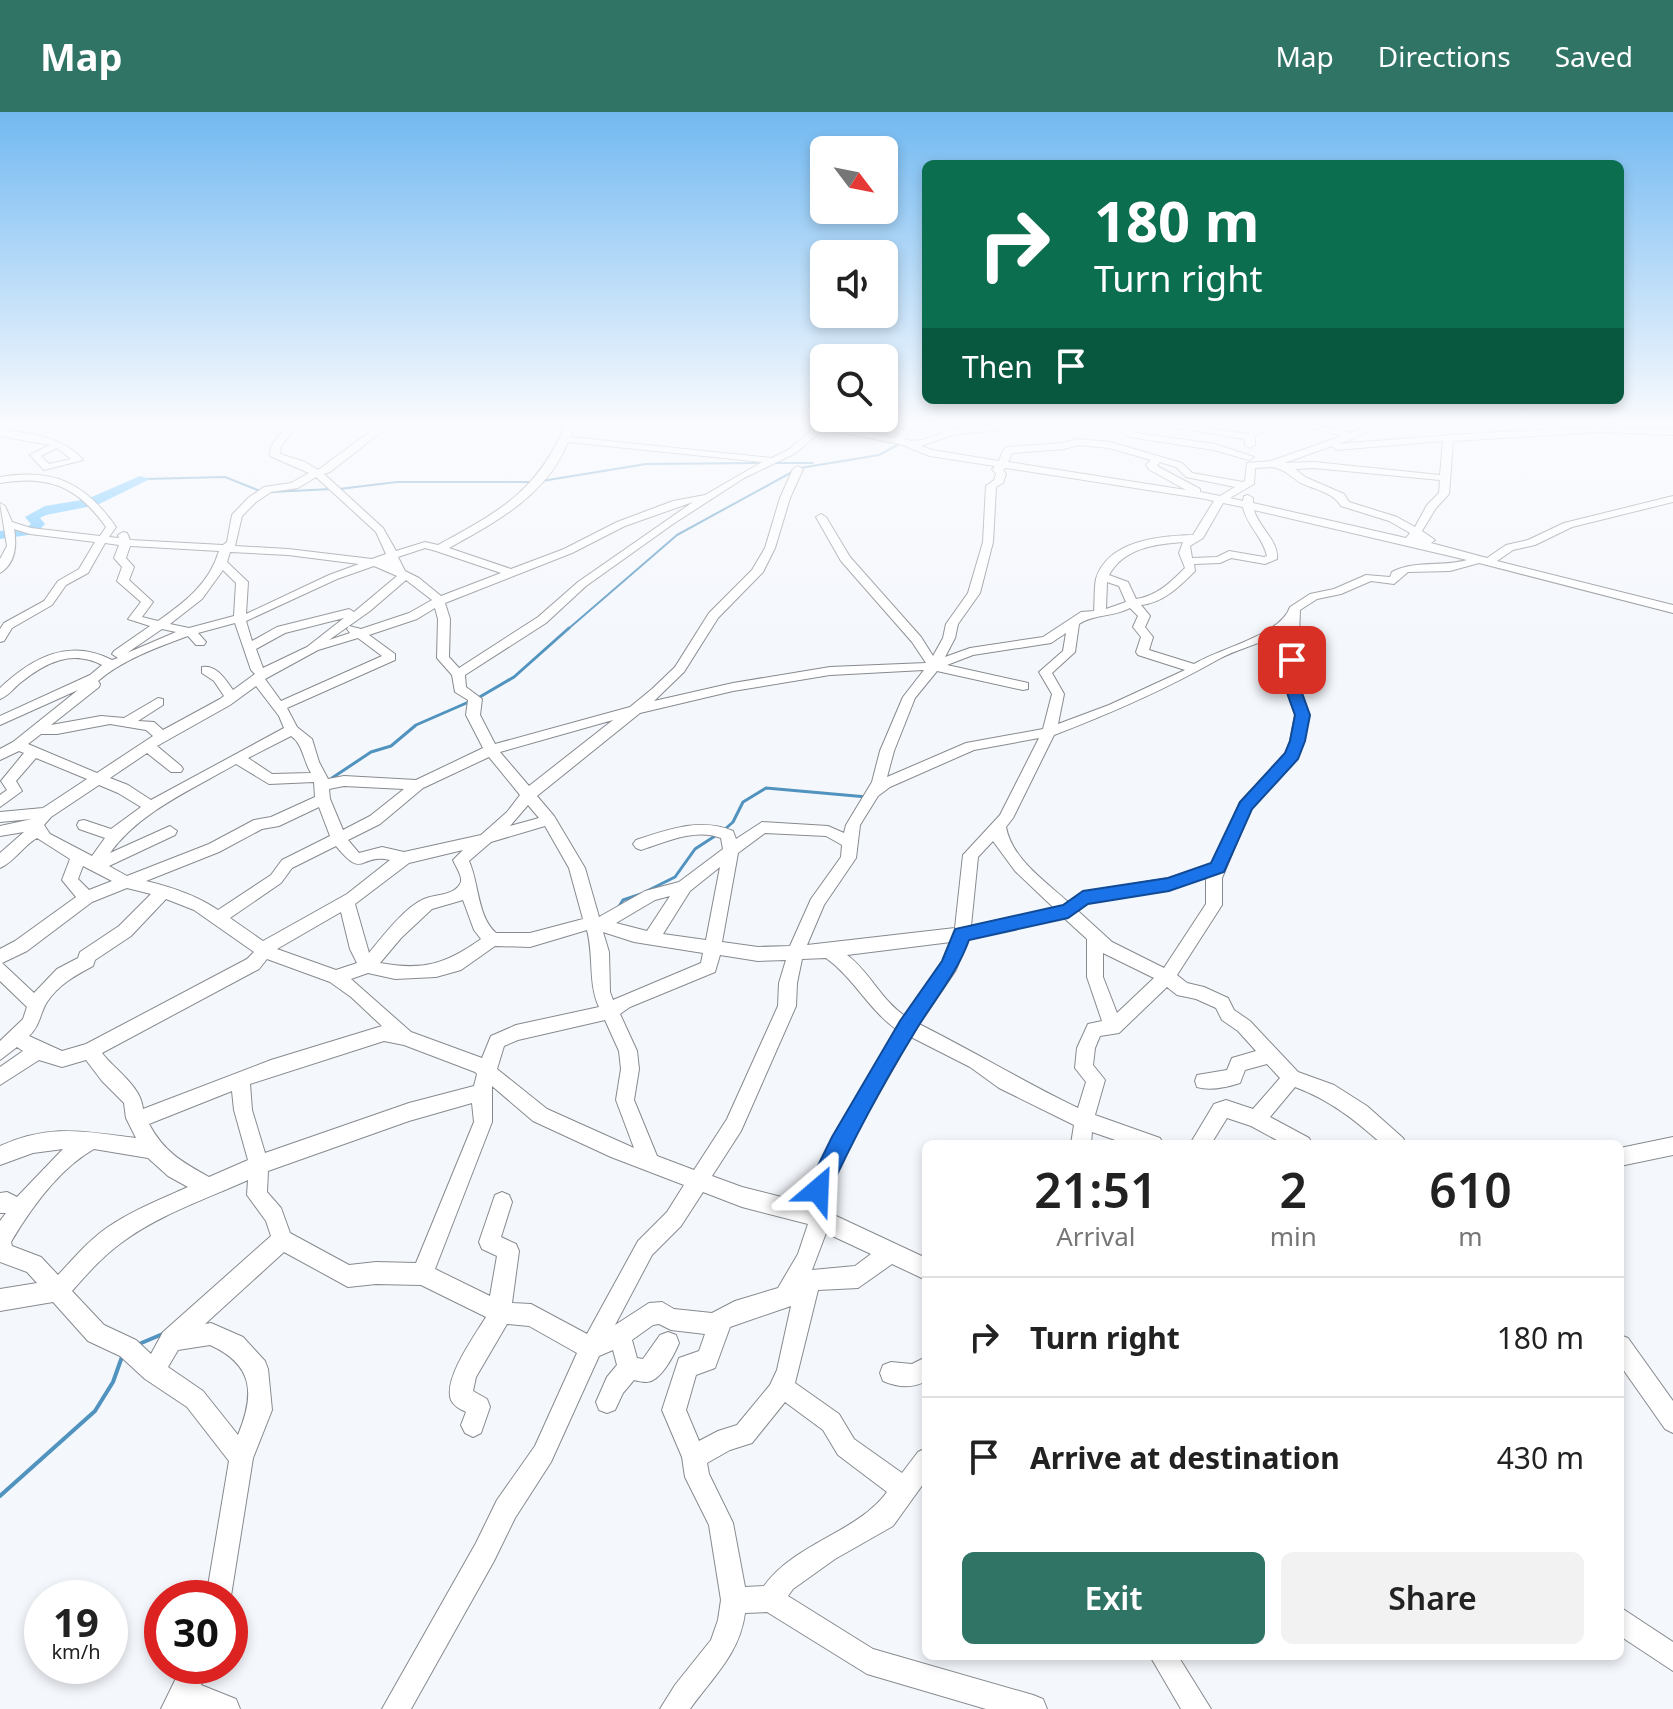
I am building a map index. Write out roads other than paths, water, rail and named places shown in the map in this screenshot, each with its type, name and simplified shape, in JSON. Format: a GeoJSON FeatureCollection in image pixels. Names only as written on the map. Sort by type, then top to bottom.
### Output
{"type":"FeatureCollection","features":[{"type":"Feature","properties":{"kind":"street"},"geometry":{"type":"LineString","coordinates":[[87,500],[98,507],[111,527],[124,536],[126,542],[120,558],[128,567],[123,581],[147,602],[134,619],[196,637]]}},
{"type":"Feature","properties":{"kind":"street"},"geometry":{"type":"LineString","coordinates":[[0,721],[94,678],[185,606],[223,564],[224,550],[232,543],[237,515],[253,500]]}},
{"type":"Feature","properties":{"kind":"street"},"geometry":{"type":"LineString","coordinates":[[311,650],[403,577],[382,533],[346,500]]}},
{"type":"Feature","properties":{"kind":"street"},"geometry":{"type":"LineString","coordinates":[[440,548],[497,517],[519,500]]}},
{"type":"Feature","properties":{"kind":"street"},"geometry":{"type":"LineString","coordinates":[[0,862],[40,823],[98,778],[261,676],[311,650],[413,616],[439,601],[568,551],[621,524],[692,500]]}},
{"type":"Feature","properties":{"kind":"street"},"geometry":{"type":"LineString","coordinates":[[458,674],[542,620],[582,584],[707,500]]}},
{"type":"Feature","properties":{"kind":"street"},"geometry":{"type":"LineString","coordinates":[[492,939],[482,930],[461,860],[512,816],[528,795],[637,709],[680,669],[713,616],[757,572],[770,548],[785,500]]}},
{"type":"Feature","properties":{"kind":"street"},"geometry":{"type":"LineString","coordinates":[[396,1709],[506,1509],[543,1454],[591,1348],[645,1248],[674,1219],[731,1130],[787,1006],[788,983],[795,955],[816,905],[848,858],[853,825],[873,793],[909,697],[934,666],[949,638],[952,624],[974,593],[988,542],[991,500]]}},
{"type":"Feature","properties":{"kind":"street"},"geometry":{"type":"LineString","coordinates":[[1099,614],[1103,577],[1120,556],[1146,543],[1199,536],[1220,500],[1412,537],[1454,554],[1673,609]]}},
{"type":"Feature","properties":{"kind":"street"},"geometry":{"type":"LineString","coordinates":[[1189,561],[1220,560],[1229,554],[1271,560],[1273,550],[1249,517],[1247,500]]}},
{"type":"Feature","properties":{"kind":"street"},"geometry":{"type":"LineString","coordinates":[[1342,500],[1345,504],[1393,519],[1412,537]]}},
{"type":"Feature","properties":{"kind":"street"},"geometry":{"type":"LineString","coordinates":[[1412,537],[1431,507],[1441,500]]}},
{"type":"Feature","properties":{"kind":"street"},"geometry":{"type":"LineString","coordinates":[[1082,1140],[1096,1080],[1084,1068],[1086,1048],[1094,1029],[1113,1028],[1167,977],[1215,904],[1214,881],[1245,806],[1292,755],[1302,715],[1285,668],[1292,659],[1294,609],[1314,596],[1346,589],[1370,577],[1394,581],[1396,574],[1406,569],[1450,568],[1484,562],[1510,547],[1531,543],[1568,525],[1613,517],[1669,500]]}},
{"type":"Feature","properties":{"kind":"street"},"geometry":{"type":"LineString","coordinates":[[0,506],[4,530],[12,546],[0,570]]}},
{"type":"Feature","properties":{"kind":"street"},"geometry":{"type":"LineString","coordinates":[[821,517],[845,559],[917,640],[934,666]]}},
{"type":"Feature","properties":{"kind":"street"},"geometry":{"type":"LineString","coordinates":[[3,627],[49,602],[62,583],[84,571],[111,527]]}},
{"type":"Feature","properties":{"kind":"street"},"geometry":{"type":"LineString","coordinates":[[4,530],[224,550],[288,552],[375,563],[415,580],[439,601],[444,619],[443,658],[458,674],[460,689],[475,699],[473,715],[491,750],[549,820],[577,868],[597,923],[601,992],[628,1051],[630,1069],[625,1100],[649,1161]]}},
{"type":"Feature","properties":{"kind":"street"},"geometry":{"type":"LineString","coordinates":[[934,666],[970,652],[1047,640],[1085,615],[1125,609],[1132,603],[1147,601],[1172,588],[1191,569],[1184,548],[1193,538]]}},
{"type":"Feature","properties":{"kind":"street"},"geometry":{"type":"LineString","coordinates":[[0,755],[18,745],[99,680],[106,666],[162,641],[196,637],[278,605],[333,577],[392,555],[425,545],[512,573]]}},
{"type":"Feature","properties":{"kind":"street"},"geometry":{"type":"LineString","coordinates":[[223,564],[242,582],[241,629],[248,648],[254,654],[257,670],[292,730],[305,739],[339,839],[356,859],[382,853],[404,858]]}},
{"type":"Feature","properties":{"kind":"street"},"geometry":{"type":"LineString","coordinates":[[1103,577],[1124,584],[1132,603],[1144,616],[1139,627],[1147,637],[1142,652],[1196,669]]}},
{"type":"Feature","properties":{"kind":"street"},"geometry":{"type":"LineString","coordinates":[[248,648],[281,630],[371,605],[395,612],[396,620]]}},
{"type":"Feature","properties":{"kind":"street"},"geometry":{"type":"LineString","coordinates":[[873,793],[885,784],[971,746],[1049,732],[1114,708],[1196,669],[1217,655],[1247,645],[1280,628],[1292,617]]}},
{"type":"Feature","properties":{"kind":"street"},"geometry":{"type":"LineString","coordinates":[[278,707],[391,657],[346,622]]}},
{"type":"Feature","properties":{"kind":"street"},"geometry":{"type":"LineString","coordinates":[[694,1457],[726,1439],[744,1435],[781,1388],[788,1372],[794,1297],[807,1259],[813,1216],[840,1144],[907,1027],[950,965],[962,934],[971,855],[999,828],[1049,732],[1058,694],[1045,672],[1069,652],[1073,623]]}},
{"type":"Feature","properties":{"kind":"street"},"geometry":{"type":"LineString","coordinates":[[0,694],[17,677],[59,658],[86,653],[106,666]]}},
{"type":"Feature","properties":{"kind":"street"},"geometry":{"type":"LineString","coordinates":[[219,917],[276,879],[287,864],[375,820],[418,785],[491,750],[637,709],[733,687],[830,671],[934,666],[1023,686]]}},
{"type":"Feature","properties":{"kind":"street"},"geometry":{"type":"LineString","coordinates":[[206,670],[218,678],[231,696]]}},
{"type":"Feature","properties":{"kind":"street"},"geometry":{"type":"LineString","coordinates":[[0,694],[35,703]]}},
{"type":"Feature","properties":{"kind":"street"},"geometry":{"type":"LineString","coordinates":[[126,723],[158,702]]}},
{"type":"Feature","properties":{"kind":"street"},"geometry":{"type":"LineString","coordinates":[[38,729],[66,729],[108,719],[139,727],[149,725],[163,737]]}},
{"type":"Feature","properties":{"kind":"street"},"geometry":{"type":"LineString","coordinates":[[95,863],[114,835],[151,807],[292,730]]}},
{"type":"Feature","properties":{"kind":"street"},"geometry":{"type":"LineString","coordinates":[[18,745],[126,790],[151,807]]}},
{"type":"Feature","properties":{"kind":"street"},"geometry":{"type":"LineString","coordinates":[[148,746],[176,769]]}},
{"type":"Feature","properties":{"kind":"street"},"geometry":{"type":"LineString","coordinates":[[0,802],[15,791],[8,781],[33,752]]}},
{"type":"Feature","properties":{"kind":"street"},"geometry":{"type":"LineString","coordinates":[[237,758],[269,779],[322,787]]}},
{"type":"Feature","properties":{"kind":"street"},"geometry":{"type":"LineString","coordinates":[[0,957],[21,946],[86,898],[214,848],[261,823],[274,822],[322,787],[344,781],[418,785]]}},
{"type":"Feature","properties":{"kind":"street"},"geometry":{"type":"LineString","coordinates":[[7,817],[40,823]]}},
{"type":"Feature","properties":{"kind":"street"},"geometry":{"type":"LineString","coordinates":[[17,1038],[62,1059],[90,1051],[253,964],[267,952],[269,945],[346,902],[404,858],[549,820]]}},
{"type":"Feature","properties":{"kind":"street"},"geometry":{"type":"LineString","coordinates":[[0,831],[40,823]]}},
{"type":"Feature","properties":{"kind":"street"},"geometry":{"type":"LineString","coordinates":[[40,823],[45,838],[128,883],[164,891],[200,906],[267,952],[336,977],[357,992],[405,1037]]}},
{"type":"Feature","properties":{"kind":"street"},"geometry":{"type":"LineString","coordinates":[[84,825],[114,835]]}},
{"type":"Feature","properties":{"kind":"street"},"geometry":{"type":"LineString","coordinates":[[652,938],[684,887],[762,827],[828,831],[850,842]]}},
{"type":"Feature","properties":{"kind":"street"},"geometry":{"type":"LineString","coordinates":[[999,828],[1001,842],[1020,867],[1106,947],[1167,977],[1183,990],[1198,992],[1222,1003],[1228,1015],[1244,1026],[1292,1078],[1327,1091],[1360,1112],[1392,1140]]}},
{"type":"Feature","properties":{"kind":"street"},"geometry":{"type":"LineString","coordinates":[[422,1274],[483,1122],[481,1092],[497,1041],[516,1033],[610,1012],[624,1002],[708,969],[731,851],[728,835],[719,830],[682,832],[641,844]]}},
{"type":"Feature","properties":{"kind":"street"},"geometry":{"type":"LineString","coordinates":[[95,863],[110,860],[170,831]]}},
{"type":"Feature","properties":{"kind":"street"},"geometry":{"type":"LineString","coordinates":[[79,855],[70,880],[86,898]]}},
{"type":"Feature","properties":{"kind":"street"},"geometry":{"type":"LineString","coordinates":[[597,923],[652,938],[758,954],[795,955],[962,934],[1068,911],[1083,898],[1169,884],[1218,868]]}},
{"type":"Feature","properties":{"kind":"street"},"geometry":{"type":"LineString","coordinates":[[336,977],[368,966],[395,933],[427,904],[457,896],[467,887]]}},
{"type":"Feature","properties":{"kind":"street"},"geometry":{"type":"LineString","coordinates":[[346,902],[361,956],[368,966],[389,974],[453,967],[492,939],[530,940],[597,923],[651,895],[684,887]]}},
{"type":"Feature","properties":{"kind":"street"},"geometry":{"type":"LineString","coordinates":[[0,1052],[30,1024],[36,1002],[63,974],[87,961],[86,957],[125,931],[164,891]]}},
{"type":"Feature","properties":{"kind":"street"},"geometry":{"type":"LineString","coordinates":[[1095,938],[1095,977],[1113,1028]]}},
{"type":"Feature","properties":{"kind":"street"},"geometry":{"type":"LineString","coordinates":[[829,951],[851,967],[884,1011],[907,1027],[976,1061],[1013,1086],[1084,1120],[1142,1140]]}},
{"type":"Feature","properties":{"kind":"street"},"geometry":{"type":"LineString","coordinates":[[0,969],[16,988],[36,1002]]}},
{"type":"Feature","properties":{"kind":"street"},"geometry":{"type":"LineString","coordinates":[[137,1120],[271,1068],[384,1033],[405,1037],[488,1070],[540,1115],[618,1151],[742,1197],[813,1216],[922,1267]]}},
{"type":"Feature","properties":{"kind":"street"},"geometry":{"type":"LineString","coordinates":[[0,1077],[38,1050]]}},
{"type":"Feature","properties":{"kind":"street"},"geometry":{"type":"LineString","coordinates":[[90,1051],[108,1075],[133,1099],[137,1120],[152,1149],[175,1169],[209,1188]]}},
{"type":"Feature","properties":{"kind":"street"},"geometry":{"type":"LineString","coordinates":[[1204,1081],[1234,1077],[1238,1064],[1270,1055]]}},
{"type":"Feature","properties":{"kind":"street"},"geometry":{"type":"LineString","coordinates":[[1256,1119],[1292,1078]]}},
{"type":"Feature","properties":{"kind":"street"},"geometry":{"type":"LineString","coordinates":[[241,1081],[243,1110],[259,1165],[257,1195],[274,1215],[282,1240],[348,1276],[422,1274],[501,1313],[531,1315],[591,1348]]}},
{"type":"Feature","properties":{"kind":"street"},"geometry":{"type":"LineString","coordinates":[[0,1300],[57,1291],[116,1234],[158,1210],[259,1165],[409,1112],[481,1092]]}},
{"type":"Feature","properties":{"kind":"street"},"geometry":{"type":"LineString","coordinates":[[1202,1140],[1221,1110],[1231,1110],[1256,1119],[1281,1139]]}},
{"type":"Feature","properties":{"kind":"street"},"geometry":{"type":"LineString","coordinates":[[0,1156],[13,1149],[50,1139],[95,1139],[101,1143],[152,1149]]}},
{"type":"Feature","properties":{"kind":"street"},"geometry":{"type":"LineString","coordinates":[[95,1139],[74,1151],[20,1211],[0,1241],[5,1254],[34,1264],[90,1328],[128,1348],[153,1371],[195,1399],[241,1458]]}},
{"type":"Feature","properties":{"kind":"street"},"geometry":{"type":"LineString","coordinates":[[1624,1156],[1673,1146]]}},
{"type":"Feature","properties":{"kind":"street"},"geometry":{"type":"LineString","coordinates":[[0,1203],[7,1202],[20,1211]]}},
{"type":"Feature","properties":{"kind":"street"},"geometry":{"type":"LineString","coordinates":[[473,1425],[480,1409],[461,1396],[465,1374],[501,1313],[501,1290],[509,1251],[489,1242],[502,1202]]}},
{"type":"Feature","properties":{"kind":"street"},"geometry":{"type":"LineString","coordinates":[[153,1371],[171,1340],[282,1240]]}},
{"type":"Feature","properties":{"kind":"street"},"geometry":{"type":"LineString","coordinates":[[591,1348],[620,1335],[649,1314],[662,1313],[671,1319],[713,1324],[735,1312],[794,1297],[811,1281],[858,1277],[891,1252]]}},
{"type":"Feature","properties":{"kind":"street"},"geometry":{"type":"LineString","coordinates":[[674,1709],[691,1683],[706,1672],[732,1630],[734,1600],[721,1523],[697,1477],[694,1457],[674,1410],[687,1366],[707,1360],[721,1320]]}},
{"type":"Feature","properties":{"kind":"street"},"geometry":{"type":"LineString","coordinates":[[171,1340],[211,1334],[235,1345],[257,1369],[260,1410],[241,1458],[222,1580]]}},
{"type":"Feature","properties":{"kind":"street"},"geometry":{"type":"LineString","coordinates":[[620,1335],[629,1368]]}},
{"type":"Feature","properties":{"kind":"street"},"geometry":{"type":"LineString","coordinates":[[629,1368],[648,1371],[668,1343]]}},
{"type":"Feature","properties":{"kind":"street"},"geometry":{"type":"LineString","coordinates":[[1624,1352],[1673,1421]]}},
{"type":"Feature","properties":{"kind":"street"},"geometry":{"type":"LineString","coordinates":[[607,1402],[615,1385],[629,1368]]}},
{"type":"Feature","properties":{"kind":"street"},"geometry":{"type":"LineString","coordinates":[[891,1373],[914,1376],[922,1371]]}},
{"type":"Feature","properties":{"kind":"street"},"geometry":{"type":"LineString","coordinates":[[781,1388],[831,1422],[849,1450],[903,1489]]}},
{"type":"Feature","properties":{"kind":"street"},"geometry":{"type":"LineString","coordinates":[[770,1599],[784,1580],[826,1550],[884,1517],[922,1465]]}},
{"type":"Feature","properties":{"kind":"street"},"geometry":{"type":"LineString","coordinates":[[734,1600],[770,1599],[867,1661],[1033,1709]]}},
{"type":"Feature","properties":{"kind":"street"},"geometry":{"type":"LineString","coordinates":[[1624,1623],[1673,1658]]}},
{"type":"Feature","properties":{"kind":"street"},"geometry":{"type":"LineString","coordinates":[[1166,1660],[1197,1709]]}},
{"type":"Feature","properties":{"kind":"street"},"geometry":{"type":"LineString","coordinates":[[179,1700],[226,1709]]}},
{"type":"Feature","properties":{"kind":"waterway"},"geometry":{"type":"LineString","coordinates":[[0,535],[30,531],[38,524],[32,517],[41,512],[97,500]]}},
{"type":"Feature","properties":{"kind":"waterway"},"geometry":{"type":"LineString","coordinates":[[567,630],[677,535],[742,500]]}},
{"type":"Feature","properties":{"kind":"waterway"},"geometry":{"type":"LineString","coordinates":[[478,698],[514,677],[569,628]]}},
{"type":"Feature","properties":{"kind":"waterway"},"geometry":{"type":"LineString","coordinates":[[332,778],[371,752],[391,746],[416,725],[471,701]]}},
{"type":"Feature","properties":{"kind":"waterway"},"geometry":{"type":"LineString","coordinates":[[724,830],[733,822],[743,802],[766,788],[867,797]]}},
{"type":"Feature","properties":{"kind":"waterway"},"geometry":{"type":"LineString","coordinates":[[647,891],[675,877],[695,849],[718,834]]}},
{"type":"Feature","properties":{"kind":"waterway"},"geometry":{"type":"LineString","coordinates":[[618,908],[623,900],[641,894]]}},
{"type":"Feature","properties":{"kind":"waterway"},"geometry":{"type":"LineString","coordinates":[[139,1344],[165,1333]]}},
{"type":"Feature","properties":{"kind":"waterway"},"geometry":{"type":"LineString","coordinates":[[0,1496],[95,1411],[113,1382],[123,1354]]}}]}
